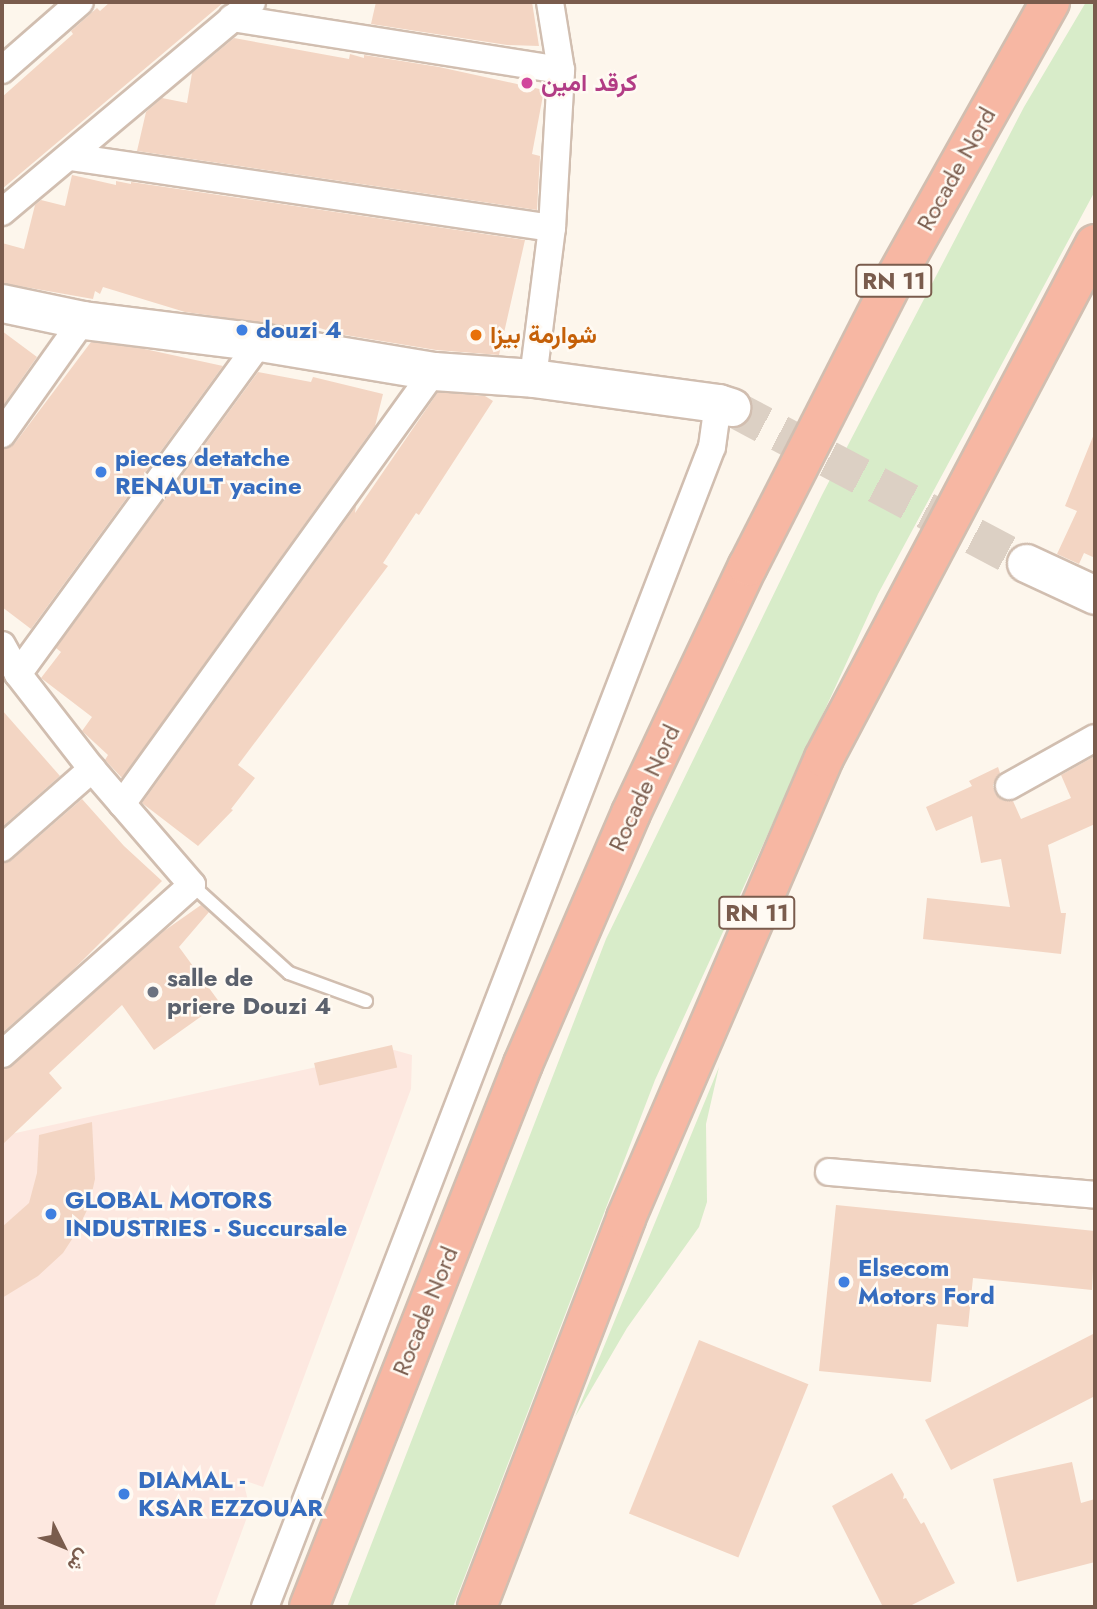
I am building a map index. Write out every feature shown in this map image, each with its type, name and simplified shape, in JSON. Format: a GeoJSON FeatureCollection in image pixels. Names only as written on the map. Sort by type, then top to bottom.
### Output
{"type":"FeatureCollection","features":[{"type":"Feature","properties":{"kind":"highway","name":"Rocade Nord"},"geometry":{"type":"LineString","coordinates":[[309,1607],[523,1064],[631,813],[748,566],[893,282],[1050,2]]}},
{"type":"Feature","properties":{"kind":"highway","name":"RN 11"},"geometry":{"type":"LineString","coordinates":[[477,1607],[626,1218],[824,758],[1095,244]]}},
{"type":"Feature","properties":{"kind":"street"},"geometry":{"type":"LineString","coordinates":[[2,70],[80,2]]}},
{"type":"Feature","properties":{"kind":"street"},"geometry":{"type":"LineString","coordinates":[[533,378],[552,228],[561,70],[550,2]]}},
{"type":"Feature","properties":{"kind":"street"},"geometry":{"type":"LineString","coordinates":[[2,212],[71,157],[242,10],[561,70]]}},
{"type":"Feature","properties":{"kind":"street"},"geometry":{"type":"LineString","coordinates":[[71,157],[552,228]]}},
{"type":"Feature","properties":{"kind":"street"},"geometry":{"type":"LineString","coordinates":[[2,303],[83,320],[260,342],[434,371],[533,378],[724,405],[712,446],[265,1607]]}},
{"type":"Feature","properties":{"kind":"street"},"geometry":{"type":"LineString","coordinates":[[2,434],[83,320]]}},
{"type":"Feature","properties":{"kind":"street"},"geometry":{"type":"LineString","coordinates":[[18,674],[260,342]]}},
{"type":"Feature","properties":{"kind":"street"},"geometry":{"type":"LineString","coordinates":[[122,804],[434,371]]}},
{"type":"Feature","properties":{"kind":"street"},"geometry":{"type":"LineString","coordinates":[[1026,563],[1095,595]]}},
{"type":"Feature","properties":{"kind":"street"},"geometry":{"type":"LineString","coordinates":[[2,645],[18,674],[92,769],[192,885],[2,1054]]}},
{"type":"Feature","properties":{"kind":"street"},"geometry":{"type":"LineString","coordinates":[[1009,786],[1095,738]]}},
{"type":"Feature","properties":{"kind":"street"},"geometry":{"type":"LineString","coordinates":[[2,848],[92,769]]}},
{"type":"Feature","properties":{"kind":"street"},"geometry":{"type":"LineString","coordinates":[[829,1172],[1095,1195]]}},
{"type":"Feature","properties":{"kind":"lane"},"geometry":{"type":"LineString","coordinates":[[192,885],[289,973],[366,1000]]}},
{"type":"Feature","properties":{"kind":"shaded area"},"geometry":{"type":"Polygon","coordinates":[[[394,1050],[412,1055],[411,1089],[263,1487],[243,1480],[250,1509],[214,1607],[2,1607],[2,1136],[394,1050]]]}},
{"type":"Feature","properties":{"kind":"green space"},"geometry":{"type":"Polygon","coordinates":[[[1086,2],[1095,2],[1095,191],[878,594],[655,1080],[453,1607],[347,1607],[606,939],[822,495],[1024,107],[1086,2]]]}},
{"type":"Feature","properties":{"kind":"green space"},"geometry":{"type":"Polygon","coordinates":[[[719,1067],[706,1124],[707,1202],[699,1227],[627,1328],[575,1417],[719,1067]]]}},
{"type":"Feature","properties":{"kind":"building"},"geometry":{"type":"Polygon","coordinates":[[[110,2],[224,2],[2,189],[2,97],[73,34],[71,31],[97,8],[100,11],[110,2]]]}},
{"type":"Feature","properties":{"kind":"building"},"geometry":{"type":"Polygon","coordinates":[[[376,2],[532,2],[539,46],[507,45],[371,24],[376,2]]]}},
{"type":"Feature","properties":{"kind":"building"},"geometry":{"type":"Polygon","coordinates":[[[234,38],[349,59],[350,54],[364,58],[364,55],[439,67],[544,90],[532,154],[540,156],[537,210],[137,151],[146,112],[162,98],[187,103],[192,73],[234,38]]]}},
{"type":"Feature","properties":{"kind":"building"},"geometry":{"type":"Polygon","coordinates":[[[72,175],[116,185],[116,181],[131,182],[525,240],[499,355],[436,350],[339,334],[310,325],[309,329],[185,312],[103,287],[100,294],[95,291],[93,299],[2,283],[2,243],[24,249],[35,205],[41,200],[65,206],[72,175]]]}},
{"type":"Feature","properties":{"kind":"building"},"geometry":{"type":"Polygon","coordinates":[[[2,331],[37,357],[2,407],[2,331]]]}},
{"type":"Feature","properties":{"kind":"building"},"geometry":{"type":"Polygon","coordinates":[[[91,342],[140,348],[223,366],[31,629],[2,607],[2,450],[15,443],[91,342]]]}},
{"type":"Feature","properties":{"kind":"building"},"geometry":{"type":"Polygon","coordinates":[[[258,372],[311,382],[313,377],[383,394],[375,426],[122,778],[105,760],[108,755],[82,731],[92,717],[41,678],[61,652],[56,648],[258,372]]]}},
{"type":"Feature","properties":{"kind":"building"},"geometry":{"type":"Polygon","coordinates":[[[438,392],[485,396],[493,401],[419,515],[416,513],[383,563],[388,566],[238,765],[255,778],[231,809],[233,810],[198,846],[142,803],[356,506],[355,513],[438,392]]]}},
{"type":"Feature","properties":{"kind":"building"},"geometry":{"type":"Polygon","coordinates":[[[1094,434],[1095,558],[1084,553],[1079,564],[1057,554],[1077,511],[1065,506],[1094,434]]]}},
{"type":"Feature","properties":{"kind":"building"},"geometry":{"type":"Polygon","coordinates":[[[2,710],[60,776],[2,827],[2,710]]]}},
{"type":"Feature","properties":{"kind":"building"},"geometry":{"type":"Polygon","coordinates":[[[1095,756],[1095,824],[1048,845],[1061,913],[1066,913],[1061,954],[923,939],[927,898],[1010,907],[1001,859],[981,863],[972,816],[936,831],[926,807],[972,786],[969,781],[998,767],[1000,773],[993,785],[995,793],[1002,800],[1013,801],[1021,819],[1071,798],[1061,775],[1095,756]]]}},
{"type":"Feature","properties":{"kind":"building"},"geometry":{"type":"Polygon","coordinates":[[[82,799],[124,846],[162,881],[69,974],[2,1033],[2,863],[12,860],[82,799]]]}},
{"type":"Feature","properties":{"kind":"building"},"geometry":{"type":"Polygon","coordinates":[[[201,905],[209,912],[179,947],[220,1003],[154,1050],[122,1005],[49,1073],[62,1088],[2,1145],[2,1069],[12,1066],[164,931],[201,905]]]}},
{"type":"Feature","properties":{"kind":"building"},"geometry":{"type":"Polygon","coordinates":[[[392,1045],[397,1067],[319,1085],[314,1063],[392,1045]]]}},
{"type":"Feature","properties":{"kind":"building","name":"GLOBAL MOTORS INDUSTRIES - Succursale"},"geometry":{"type":"Polygon","coordinates":[[[92,1122],[95,1179],[89,1206],[76,1233],[63,1253],[38,1276],[2,1298],[2,1227],[29,1203],[37,1173],[39,1135],[92,1122]]]}},
{"type":"Feature","properties":{"kind":"building"},"geometry":{"type":"Polygon","coordinates":[[[836,1205],[1095,1231],[1092,1290],[973,1278],[968,1327],[937,1324],[931,1382],[819,1371],[836,1205]]]}},
{"type":"Feature","properties":{"kind":"building"},"geometry":{"type":"Polygon","coordinates":[[[1095,1333],[1095,1396],[951,1470],[925,1420],[1095,1333]]]}},
{"type":"Feature","properties":{"kind":"building"},"geometry":{"type":"Polygon","coordinates":[[[699,1340],[808,1384],[738,1558],[629,1513],[699,1340]]]}},
{"type":"Feature","properties":{"kind":"building"},"geometry":{"type":"Polygon","coordinates":[[[1072,1462],[1081,1503],[1095,1499],[1095,1562],[1017,1582],[993,1479],[1072,1462]]]}},
{"type":"Feature","properties":{"kind":"building"},"geometry":{"type":"Polygon","coordinates":[[[892,1473],[904,1494],[903,1499],[906,1498],[921,1524],[924,1522],[955,1583],[908,1607],[883,1607],[832,1506],[892,1473]]]}},
{"type":"Feature","properties":{"kind":"tunnel"},"geometry":{"type":"LineString","coordinates":[[731,407],[1026,563]]}},
{"type":"Feature","properties":{"kind":"place","name":"كرقد امين"},"geometry":{"type":"Point","coordinates":[527,83]}},
{"type":"Feature","properties":{"kind":"place","name":"douzi 4"},"geometry":{"type":"Point","coordinates":[242,330]}},
{"type":"Feature","properties":{"kind":"place","name":"شوارمة بيزا"},"geometry":{"type":"Point","coordinates":[476,335]}},
{"type":"Feature","properties":{"kind":"place","name":"pieces detatche RENAULT yacine"},"geometry":{"type":"Point","coordinates":[101,472]}},
{"type":"Feature","properties":{"kind":"place","name":"salle de priere Douzi 4"},"geometry":{"type":"Point","coordinates":[153,992]}},
{"type":"Feature","properties":{"kind":"place","name":"GLOBAL MOTORS INDUSTRIES - Succursale"},"geometry":{"type":"Point","coordinates":[51,1214]}},
{"type":"Feature","properties":{"kind":"place","name":"Elsecom Motors Ford"},"geometry":{"type":"Point","coordinates":[844,1282]}},
{"type":"Feature","properties":{"kind":"place","name":"DIAMAL - KSAR EZZOUAR"},"geometry":{"type":"Point","coordinates":[124,1494]}}]}
